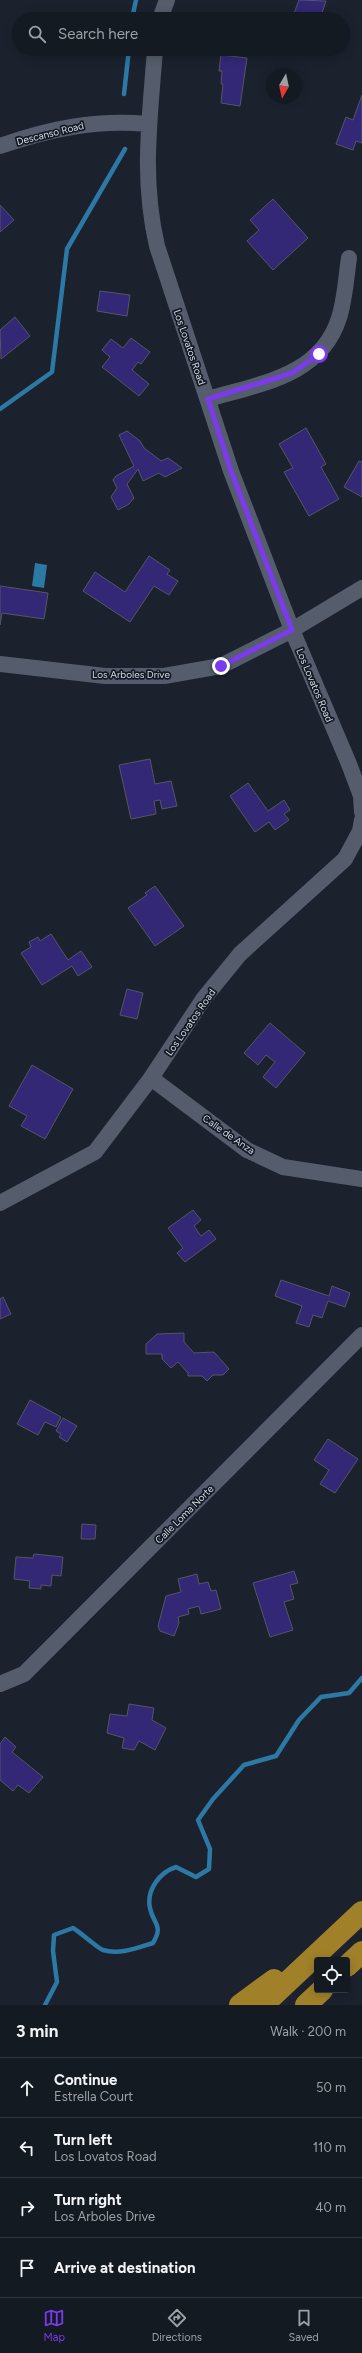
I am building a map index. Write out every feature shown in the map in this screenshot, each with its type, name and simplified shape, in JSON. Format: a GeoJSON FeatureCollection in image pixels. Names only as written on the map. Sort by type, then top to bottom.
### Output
{"type":"FeatureCollection","features":[{"type":"Feature","properties":{"kind":"highway"},"geometry":{"type":"LineString","coordinates":[[263,2005],[362,1912]]}},
{"type":"Feature","properties":{"kind":"highway"},"geometry":{"type":"LineString","coordinates":[[240,2005],[339,1933]]}},
{"type":"Feature","properties":{"kind":"highway"},"geometry":{"type":"LineString","coordinates":[[350,1963],[362,1952]]}},
{"type":"Feature","properties":{"kind":"highway"},"geometry":{"type":"LineString","coordinates":[[306,2005],[319,1993]]}},
{"type":"Feature","properties":{"kind":"street"},"geometry":{"type":"LineString","coordinates":[[163,12],[167,0]]}},
{"type":"Feature","properties":{"kind":"street","name":"Los Lovatos Road"},"geometry":{"type":"LineString","coordinates":[[154,56],[148,124],[148,186],[153,229],[168,283],[231,471],[292,630],[349,764],[361,796],[362,812]]}},
{"type":"Feature","properties":{"kind":"street","name":"Descanso Road"},"geometry":{"type":"LineString","coordinates":[[0,146],[43,133],[77,125],[119,122],[148,124]]}},
{"type":"Feature","properties":{"kind":"street"},"geometry":{"type":"LineString","coordinates":[[208,399],[292,373],[319,354],[332,336],[340,317],[349,258]]}},
{"type":"Feature","properties":{"kind":"street","name":"Los Arboles Drive"},"geometry":{"type":"LineString","coordinates":[[0,664],[105,676],[164,676],[221,666],[292,630],[362,588]]}},
{"type":"Feature","properties":{"kind":"street","name":"Los Lovatos Road"},"geometry":{"type":"LineString","coordinates":[[0,1203],[95,1152],[151,1078],[204,998],[240,954],[345,860],[360,831],[362,820]]}},
{"type":"Feature","properties":{"kind":"street","name":"Calle de Anza"},"geometry":{"type":"LineString","coordinates":[[151,1078],[247,1150],[284,1167],[362,1179]]}},
{"type":"Feature","properties":{"kind":"street","name":"Calle Loma Norte"},"geometry":{"type":"LineString","coordinates":[[0,1684],[24,1674],[362,1335]]}},
{"type":"Feature","properties":{"kind":"water"},"geometry":{"type":"Polygon","coordinates":[[[35,563],[47,565],[44,588],[32,586],[35,563]]]}},
{"type":"Feature","properties":{"kind":"building"},"geometry":{"type":"Polygon","coordinates":[[[299,0],[326,1],[322,12],[295,12],[299,0]]]}},
{"type":"Feature","properties":{"kind":"building"},"geometry":{"type":"Polygon","coordinates":[[[221,56],[247,58],[240,106],[221,103],[223,84],[221,84],[222,71],[219,71],[221,56]]]}},
{"type":"Feature","properties":{"kind":"building"},"geometry":{"type":"Polygon","coordinates":[[[362,95],[362,143],[356,141],[353,150],[336,144],[346,117],[353,120],[362,95]]]}},
{"type":"Feature","properties":{"kind":"building"},"geometry":{"type":"Polygon","coordinates":[[[273,199],[308,238],[273,270],[247,241],[259,230],[250,220],[273,199]]]}},
{"type":"Feature","properties":{"kind":"building"},"geometry":{"type":"Polygon","coordinates":[[[0,205],[14,220],[0,232],[0,205]]]}},
{"type":"Feature","properties":{"kind":"building"},"geometry":{"type":"Polygon","coordinates":[[[100,291],[130,295],[127,316],[97,311],[100,291]]]}},
{"type":"Feature","properties":{"kind":"building"},"geometry":{"type":"Polygon","coordinates":[[[15,317],[30,336],[1,359],[0,330],[15,317]]]}},
{"type":"Feature","properties":{"kind":"building"},"geometry":{"type":"Polygon","coordinates":[[[131,338],[150,352],[141,364],[138,362],[132,370],[149,384],[139,396],[102,367],[110,357],[102,350],[111,339],[123,348],[131,338]]]}},
{"type":"Feature","properties":{"kind":"building"},"geometry":{"type":"Polygon","coordinates":[[[306,428],[326,464],[321,467],[339,499],[309,516],[284,472],[293,468],[279,444],[306,428]]]}},
{"type":"Feature","properties":{"kind":"building"},"geometry":{"type":"Polygon","coordinates":[[[127,431],[140,441],[144,448],[161,461],[168,458],[182,468],[165,477],[159,473],[143,481],[138,469],[127,484],[134,498],[129,504],[118,510],[111,497],[117,488],[113,480],[116,476],[134,466],[119,435],[127,431]]]}},
{"type":"Feature","properties":{"kind":"building"},"geometry":{"type":"Polygon","coordinates":[[[359,461],[362,462],[362,497],[344,487],[359,461]]]}},
{"type":"Feature","properties":{"kind":"building"},"geometry":{"type":"Polygon","coordinates":[[[149,556],[170,570],[167,574],[178,581],[169,595],[154,586],[130,622],[83,591],[95,572],[125,592],[149,556]]]}},
{"type":"Feature","properties":{"kind":"building"},"geometry":{"type":"Polygon","coordinates":[[[0,586],[48,593],[44,619],[2,613],[0,625],[0,586]]]}},
{"type":"Feature","properties":{"kind":"building"},"geometry":{"type":"Polygon","coordinates":[[[150,759],[155,784],[171,781],[177,806],[162,809],[160,800],[154,801],[156,814],[131,819],[119,765],[150,759]]]}},
{"type":"Feature","properties":{"kind":"building"},"geometry":{"type":"Polygon","coordinates":[[[248,783],[268,811],[284,800],[290,810],[284,814],[289,820],[275,830],[269,822],[255,832],[230,796],[248,783]]]}},
{"type":"Feature","properties":{"kind":"building"},"geometry":{"type":"Polygon","coordinates":[[[155,886],[184,926],[155,946],[128,908],[147,895],[145,893],[155,886]]]}},
{"type":"Feature","properties":{"kind":"building"},"geometry":{"type":"Polygon","coordinates":[[[51,934],[68,960],[81,951],[92,967],[78,976],[72,966],[42,985],[21,953],[31,947],[29,942],[38,937],[40,941],[51,934]]]}},
{"type":"Feature","properties":{"kind":"building"},"geometry":{"type":"Polygon","coordinates":[[[127,989],[143,993],[137,1019],[120,1015],[127,989]]]}},
{"type":"Feature","properties":{"kind":"building"},"geometry":{"type":"Polygon","coordinates":[[[270,1023],[305,1053],[276,1088],[263,1077],[275,1062],[266,1055],[258,1065],[244,1053],[270,1023]]]}},
{"type":"Feature","properties":{"kind":"building"},"geometry":{"type":"Polygon","coordinates":[[[32,1065],[73,1089],[45,1139],[21,1126],[27,1116],[9,1106],[32,1065]]]}},
{"type":"Feature","properties":{"kind":"building"},"geometry":{"type":"Polygon","coordinates":[[[193,1210],[201,1220],[194,1226],[201,1236],[209,1230],[216,1239],[185,1262],[177,1253],[183,1248],[168,1228],[193,1210]]]}},
{"type":"Feature","properties":{"kind":"building"},"geometry":{"type":"Polygon","coordinates":[[[281,1280],[329,1296],[332,1286],[350,1293],[345,1307],[328,1301],[322,1318],[313,1315],[309,1327],[296,1323],[302,1306],[275,1296],[281,1280]]]}},
{"type":"Feature","properties":{"kind":"building"},"geometry":{"type":"Polygon","coordinates":[[[3,1297],[11,1314],[0,1319],[0,1299],[3,1297]]]}},
{"type":"Feature","properties":{"kind":"building"},"geometry":{"type":"Polygon","coordinates":[[[184,1333],[184,1342],[194,1353],[214,1352],[229,1369],[223,1375],[213,1375],[207,1381],[202,1376],[188,1376],[188,1373],[178,1362],[171,1368],[162,1359],[162,1354],[146,1354],[146,1344],[157,1334],[184,1333]]]}},
{"type":"Feature","properties":{"kind":"building"},"geometry":{"type":"Polygon","coordinates":[[[30,1400],[61,1417],[56,1427],[45,1422],[38,1435],[17,1424],[30,1400]]]}},
{"type":"Feature","properties":{"kind":"building"},"geometry":{"type":"Polygon","coordinates":[[[63,1418],[77,1426],[67,1442],[59,1437],[61,1434],[56,1431],[63,1418]]]}},
{"type":"Feature","properties":{"kind":"building"},"geometry":{"type":"Polygon","coordinates":[[[328,1439],[358,1459],[335,1493],[320,1484],[329,1470],[314,1460],[328,1439]]]}},
{"type":"Feature","properties":{"kind":"building"},"geometry":{"type":"Polygon","coordinates":[[[82,1524],[96,1525],[95,1539],[81,1539],[82,1524]]]}},
{"type":"Feature","properties":{"kind":"building"},"geometry":{"type":"Polygon","coordinates":[[[34,1554],[63,1557],[61,1576],[52,1575],[51,1586],[41,1585],[41,1589],[29,1588],[30,1581],[14,1579],[16,1557],[33,1558],[34,1554]]]}},
{"type":"Feature","properties":{"kind":"building"},"geometry":{"type":"Polygon","coordinates":[[[294,1571],[298,1583],[290,1585],[294,1599],[284,1602],[293,1630],[270,1637],[253,1583],[294,1571]]]}},
{"type":"Feature","properties":{"kind":"building"},"geometry":{"type":"Polygon","coordinates":[[[197,1574],[199,1584],[208,1582],[211,1591],[216,1590],[221,1609],[201,1614],[199,1606],[188,1609],[189,1614],[178,1617],[179,1623],[174,1636],[160,1631],[158,1626],[166,1596],[181,1592],[178,1579],[197,1574]]]}},
{"type":"Feature","properties":{"kind":"building"},"geometry":{"type":"Polygon","coordinates":[[[129,1704],[154,1708],[152,1720],[166,1728],[155,1750],[139,1741],[134,1750],[122,1748],[124,1738],[107,1733],[110,1714],[127,1716],[129,1704]]]}},
{"type":"Feature","properties":{"kind":"building"},"geometry":{"type":"Polygon","coordinates":[[[5,1737],[16,1747],[12,1752],[43,1777],[29,1793],[18,1785],[13,1791],[0,1780],[0,1744],[5,1737]]]}},
{"type":"Feature","properties":{"kind":"waterway"},"geometry":{"type":"LineString","coordinates":[[133,12],[136,0]]}},
{"type":"Feature","properties":{"kind":"waterway"},"geometry":{"type":"LineString","coordinates":[[124,94],[128,56]]}},
{"type":"Feature","properties":{"kind":"waterway"},"geometry":{"type":"LineString","coordinates":[[0,409],[52,372],[67,249],[125,149]]}},
{"type":"Feature","properties":{"kind":"waterway"},"geometry":{"type":"LineString","coordinates":[[45,2005],[57,1982],[53,1951],[54,1935],[73,1928],[101,1949],[115,1952],[153,1943],[158,1932],[158,1928],[151,1913],[149,1901],[152,1888],[160,1877],[170,1869],[176,1867],[196,1877],[209,1869],[210,1849],[198,1820],[213,1799],[244,1765],[276,1756],[299,1720],[321,1697],[349,1693],[362,1678]]}},
{"type":"Feature","properties":{"kind":"route"},"geometry":{"type":"LineString","coordinates":[[221,666],[292,630],[231,471],[208,399],[272,381],[292,373],[302,368],[319,354]]}}]}
